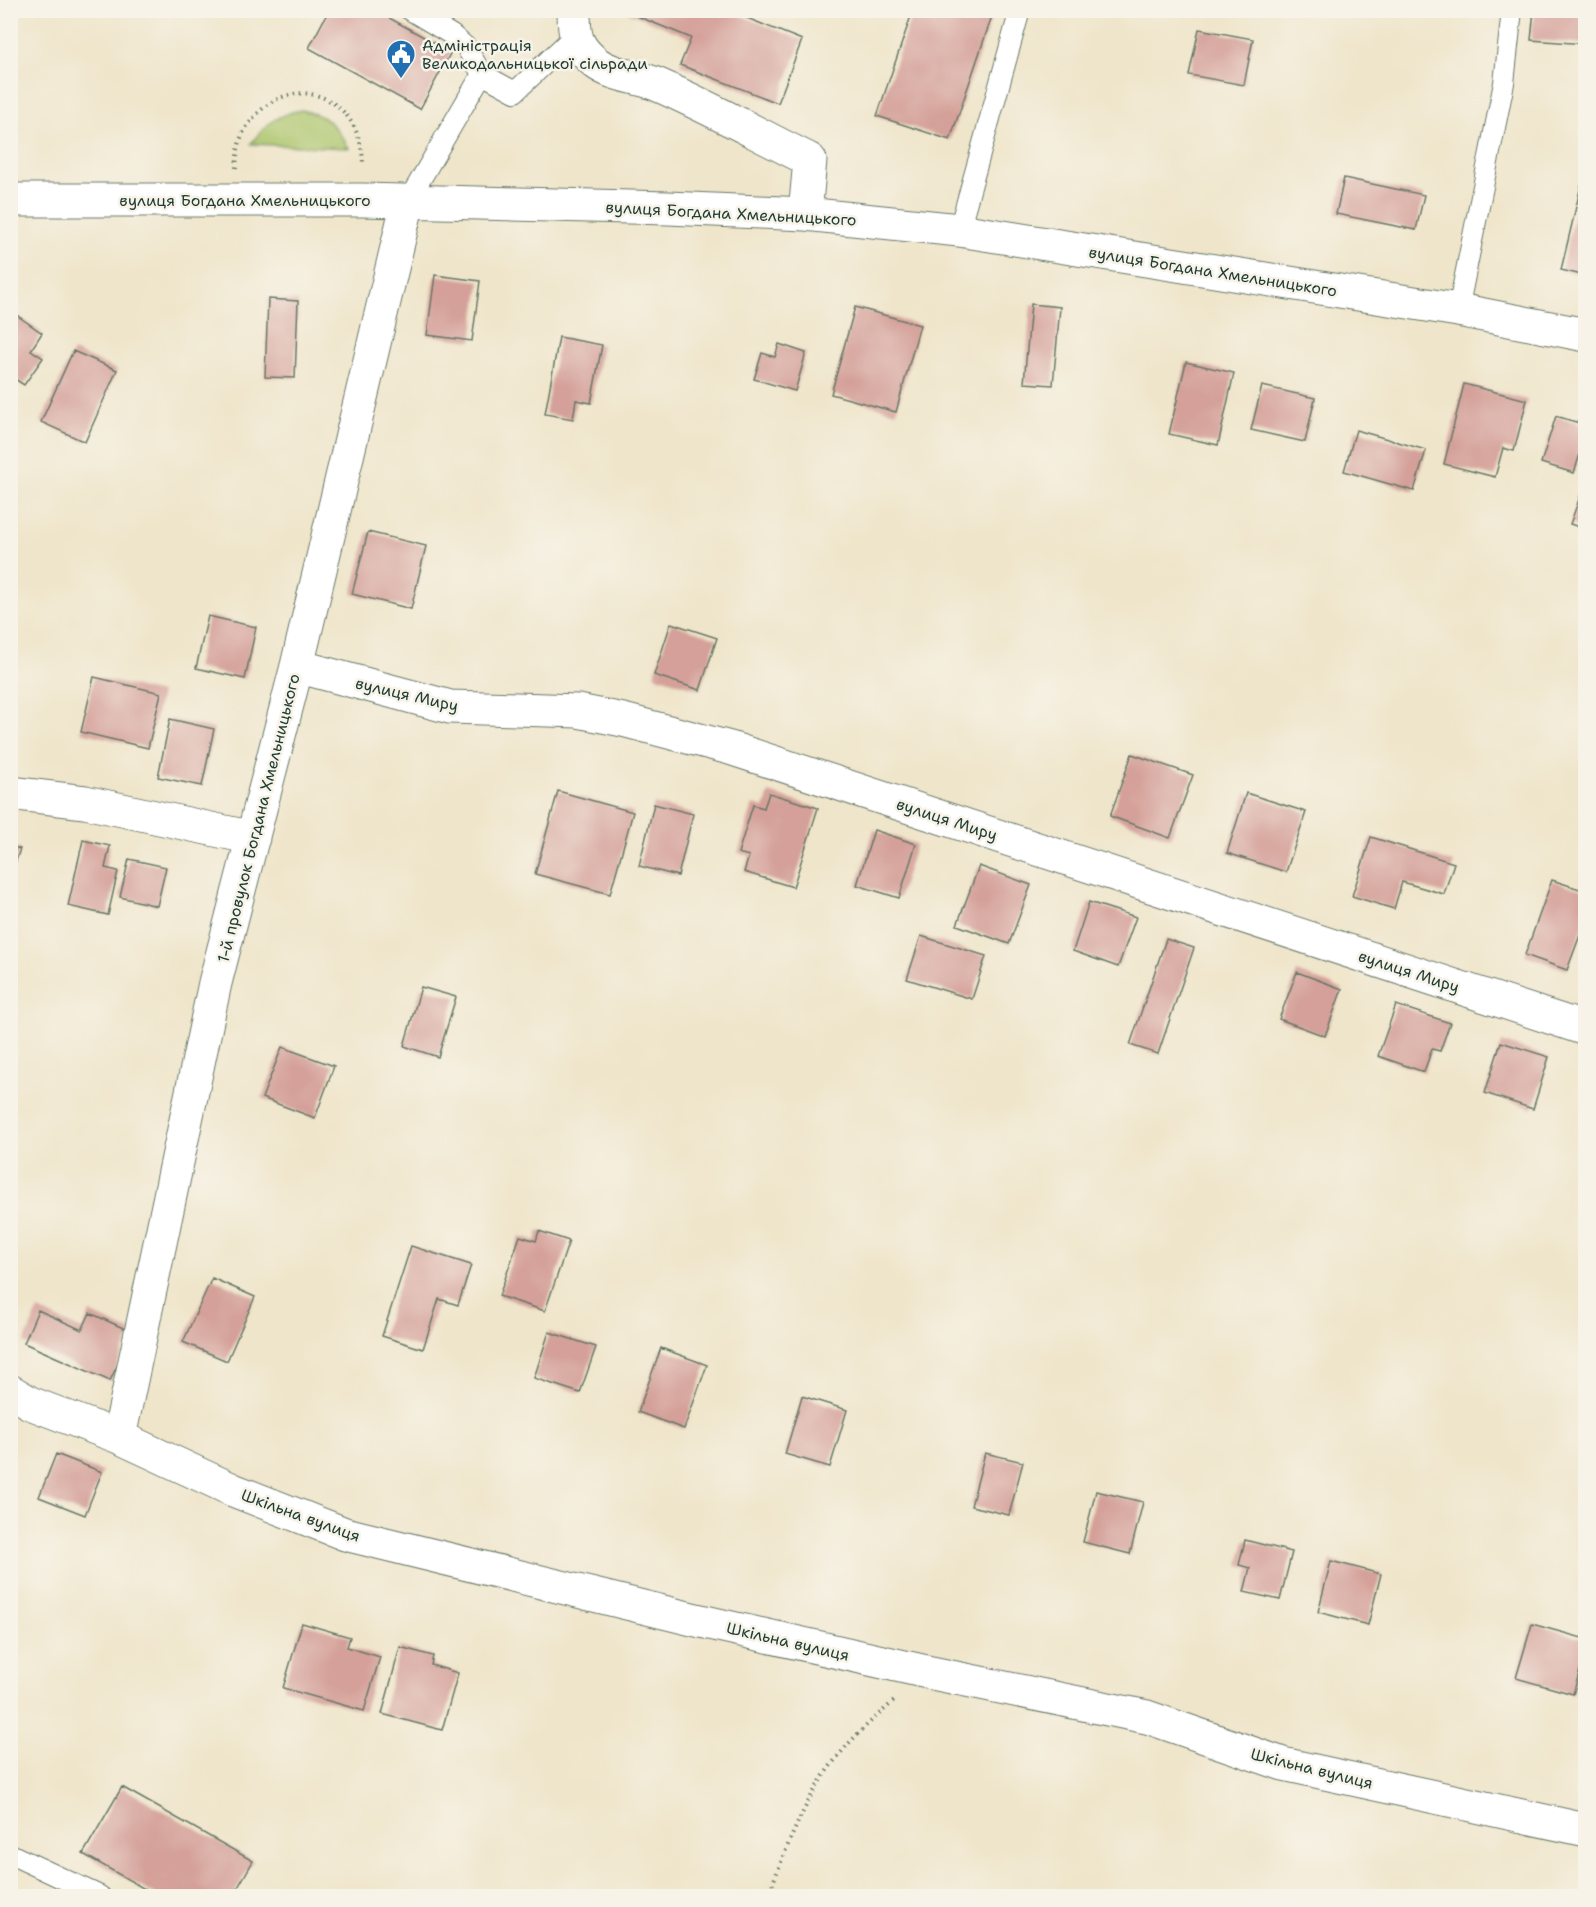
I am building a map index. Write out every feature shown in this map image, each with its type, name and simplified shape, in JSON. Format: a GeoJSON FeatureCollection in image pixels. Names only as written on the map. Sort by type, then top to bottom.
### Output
{"type":"FeatureCollection","features":[{"type":"Feature","properties":{"kind":"street"},"geometry":{"type":"LineString","coordinates":[[574,23],[583,51],[597,64],[610,71],[654,83],[810,160],[805,214]]}},
{"type":"Feature","properties":{"kind":"street","name":"вулиця Богдана Хмельницького"},"geometry":{"type":"LineString","coordinates":[[10,200],[232,198],[363,200],[805,214],[959,230],[1458,310],[1586,335]]}},
{"type":"Feature","properties":{"kind":"street","name":"1-й провулок Богдана Хмельницького"},"geometry":{"type":"LineString","coordinates":[[119,1437],[215,983],[297,666],[408,201]]}},
{"type":"Feature","properties":{"kind":"street","name":"вулиця Миру"},"geometry":{"type":"LineString","coordinates":[[297,666],[450,707],[578,711],[623,720],[730,748],[1586,1029]]}},
{"type":"Feature","properties":{"kind":"street"},"geometry":{"type":"LineString","coordinates":[[10,793],[86,802],[253,838]]}},
{"type":"Feature","properties":{"kind":"street","name":"Шкільна вулиця"},"geometry":{"type":"LineString","coordinates":[[10,1390],[30,1403],[119,1437],[233,1490],[345,1534],[692,1619],[927,1672],[1147,1717],[1283,1764],[1586,1830]]}},
{"type":"Feature","properties":{"kind":"lane"},"geometry":{"type":"LineString","coordinates":[[410,10],[452,34],[466,47],[482,74],[515,92],[574,23]]}},
{"type":"Feature","properties":{"kind":"lane"},"geometry":{"type":"LineString","coordinates":[[959,230],[1020,10]]}},
{"type":"Feature","properties":{"kind":"lane"},"geometry":{"type":"LineString","coordinates":[[1458,310],[1504,83],[1512,10]]}},
{"type":"Feature","properties":{"kind":"lane"},"geometry":{"type":"LineString","coordinates":[[408,201],[482,74]]}},
{"type":"Feature","properties":{"kind":"lane"},"geometry":{"type":"LineString","coordinates":[[10,1854],[100,1896]]}},
{"type":"Feature","properties":{"kind":"path"},"geometry":{"type":"LineString","coordinates":[[232,198],[238,144],[245,129],[267,105],[280,97],[295,93],[310,93],[326,98],[340,107],[350,118],[358,133],[363,148],[363,200]]}},
{"type":"Feature","properties":{"kind":"path"},"geometry":{"type":"LineString","coordinates":[[768,1896],[790,1836],[817,1786],[844,1749],[874,1718],[927,1672]]}},
{"type":"Feature","properties":{"kind":"green space"},"geometry":{"type":"Polygon","coordinates":[[[302,110],[318,115],[330,123],[349,148],[251,144],[279,117],[302,110]]]}},
{"type":"Feature","properties":{"kind":"building","name":"Адміністрація Великодальницької сільради"},"geometry":{"type":"Polygon","coordinates":[[[329,10],[375,10],[451,52],[420,109],[309,48],[329,10]]]}},
{"type":"Feature","properties":{"kind":"building"},"geometry":{"type":"Polygon","coordinates":[[[622,10],[727,10],[802,40],[778,103],[680,65],[691,38],[622,10]]]}},
{"type":"Feature","properties":{"kind":"building"},"geometry":{"type":"Polygon","coordinates":[[[913,10],[994,10],[950,140],[877,116],[913,10]]]}},
{"type":"Feature","properties":{"kind":"building"},"geometry":{"type":"Polygon","coordinates":[[[1534,10],[1586,10],[1586,44],[1531,40],[1534,10]]]}},
{"type":"Feature","properties":{"kind":"building"},"geometry":{"type":"Polygon","coordinates":[[[1199,29],[1253,39],[1244,85],[1189,75],[1199,29]]]}},
{"type":"Feature","properties":{"kind":"building"},"geometry":{"type":"Polygon","coordinates":[[[1344,178],[1424,195],[1416,230],[1336,214],[1344,178]]]}},
{"type":"Feature","properties":{"kind":"building"},"geometry":{"type":"Polygon","coordinates":[[[1581,186],[1586,187],[1586,276],[1561,270],[1581,186]]]}},
{"type":"Feature","properties":{"kind":"building"},"geometry":{"type":"Polygon","coordinates":[[[435,275],[480,281],[472,341],[427,335],[435,275]]]}},
{"type":"Feature","properties":{"kind":"building"},"geometry":{"type":"Polygon","coordinates":[[[268,299],[298,301],[295,378],[265,377],[268,299]]]}},
{"type":"Feature","properties":{"kind":"building"},"geometry":{"type":"Polygon","coordinates":[[[1031,304],[1060,307],[1053,385],[1024,383],[1031,304]]]}},
{"type":"Feature","properties":{"kind":"building"},"geometry":{"type":"Polygon","coordinates":[[[855,307],[920,325],[896,412],[831,394],[855,307]]]}},
{"type":"Feature","properties":{"kind":"building"},"geometry":{"type":"Polygon","coordinates":[[[15,314],[42,333],[31,350],[43,358],[24,385],[10,376],[10,320],[15,314]]]}},
{"type":"Feature","properties":{"kind":"building"},"geometry":{"type":"Polygon","coordinates":[[[559,337],[602,345],[591,403],[576,400],[573,419],[545,414],[559,337]]]}},
{"type":"Feature","properties":{"kind":"building"},"geometry":{"type":"Polygon","coordinates":[[[779,344],[806,353],[795,391],[754,379],[762,353],[775,357],[779,344]]]}},
{"type":"Feature","properties":{"kind":"building"},"geometry":{"type":"Polygon","coordinates":[[[73,351],[117,370],[85,442],[41,422],[73,351]]]}},
{"type":"Feature","properties":{"kind":"building"},"geometry":{"type":"Polygon","coordinates":[[[1186,362],[1234,373],[1218,445],[1169,434],[1186,362]]]}},
{"type":"Feature","properties":{"kind":"building"},"geometry":{"type":"Polygon","coordinates":[[[1464,384],[1527,400],[1514,451],[1503,448],[1495,477],[1444,464],[1464,384]]]}},
{"type":"Feature","properties":{"kind":"building"},"geometry":{"type":"Polygon","coordinates":[[[1262,386],[1315,398],[1305,442],[1251,430],[1262,386]]]}},
{"type":"Feature","properties":{"kind":"building"},"geometry":{"type":"Polygon","coordinates":[[[1556,416],[1586,425],[1586,435],[1574,473],[1541,463],[1556,416]]]}},
{"type":"Feature","properties":{"kind":"building"},"geometry":{"type":"Polygon","coordinates":[[[1356,430],[1426,450],[1414,491],[1344,471],[1356,430]]]}},
{"type":"Feature","properties":{"kind":"building"},"geometry":{"type":"Polygon","coordinates":[[[1586,483],[1586,529],[1570,524],[1586,483]]]}},
{"type":"Feature","properties":{"kind":"building"},"geometry":{"type":"Polygon","coordinates":[[[368,532],[426,546],[411,609],[352,594],[368,532]]]}},
{"type":"Feature","properties":{"kind":"building"},"geometry":{"type":"Polygon","coordinates":[[[208,616],[256,627],[245,679],[196,668],[208,616]]]}},
{"type":"Feature","properties":{"kind":"building"},"geometry":{"type":"Polygon","coordinates":[[[671,623],[717,638],[700,690],[654,675],[671,623]]]}},
{"type":"Feature","properties":{"kind":"building"},"geometry":{"type":"Polygon","coordinates":[[[94,677],[161,693],[148,748],[81,732],[94,677]]]}},
{"type":"Feature","properties":{"kind":"building"},"geometry":{"type":"Polygon","coordinates":[[[170,719],[214,729],[202,786],[158,777],[170,719]]]}},
{"type":"Feature","properties":{"kind":"building"},"geometry":{"type":"Polygon","coordinates":[[[1132,754],[1193,775],[1170,838],[1110,816],[1132,754]]]}},
{"type":"Feature","properties":{"kind":"building"},"geometry":{"type":"Polygon","coordinates":[[[558,791],[633,812],[610,894],[535,874],[558,791]]]}},
{"type":"Feature","properties":{"kind":"building"},"geometry":{"type":"Polygon","coordinates":[[[769,793],[818,808],[793,887],[744,872],[749,856],[738,853],[753,805],[764,808],[769,793]]]}},
{"type":"Feature","properties":{"kind":"building"},"geometry":{"type":"Polygon","coordinates":[[[1246,793],[1306,812],[1286,872],[1227,853],[1246,793]]]}},
{"type":"Feature","properties":{"kind":"building"},"geometry":{"type":"Polygon","coordinates":[[[654,804],[693,814],[678,876],[639,866],[654,804]]]}},
{"type":"Feature","properties":{"kind":"building"},"geometry":{"type":"Polygon","coordinates":[[[874,830],[916,844],[899,898],[857,885],[874,830]]]}},
{"type":"Feature","properties":{"kind":"building"},"geometry":{"type":"Polygon","coordinates":[[[1371,837],[1454,863],[1444,894],[1402,882],[1394,909],[1352,896],[1371,837]]]}},
{"type":"Feature","properties":{"kind":"building"},"geometry":{"type":"Polygon","coordinates":[[[83,840],[110,846],[105,868],[118,871],[108,915],[68,906],[83,840]]]}},
{"type":"Feature","properties":{"kind":"building"},"geometry":{"type":"Polygon","coordinates":[[[10,846],[20,849],[11,875],[10,875],[10,846]]]}},
{"type":"Feature","properties":{"kind":"building"},"geometry":{"type":"Polygon","coordinates":[[[129,859],[166,867],[157,906],[120,897],[129,859]]]}},
{"type":"Feature","properties":{"kind":"building"},"geometry":{"type":"Polygon","coordinates":[[[979,866],[1031,885],[1009,944],[957,925],[979,866]]]}},
{"type":"Feature","properties":{"kind":"building"},"geometry":{"type":"Polygon","coordinates":[[[1552,880],[1586,891],[1586,919],[1567,970],[1525,955],[1552,880]]]}},
{"type":"Feature","properties":{"kind":"building"},"geometry":{"type":"Polygon","coordinates":[[[1089,902],[1136,917],[1118,967],[1073,951],[1089,902]]]}},
{"type":"Feature","properties":{"kind":"building"},"geometry":{"type":"Polygon","coordinates":[[[921,936],[986,956],[972,999],[907,979],[921,936]]]}},
{"type":"Feature","properties":{"kind":"building"},"geometry":{"type":"Polygon","coordinates":[[[1166,939],[1194,948],[1158,1054],[1130,1045],[1166,939]]]}},
{"type":"Feature","properties":{"kind":"building"},"geometry":{"type":"Polygon","coordinates":[[[1297,972],[1342,989],[1325,1036],[1279,1019],[1297,972]]]}},
{"type":"Feature","properties":{"kind":"building"},"geometry":{"type":"Polygon","coordinates":[[[421,987],[456,997],[438,1057],[404,1046],[421,987]]]}},
{"type":"Feature","properties":{"kind":"building"},"geometry":{"type":"Polygon","coordinates":[[[1396,1005],[1450,1023],[1440,1051],[1432,1049],[1424,1072],[1378,1056],[1396,1005]]]}},
{"type":"Feature","properties":{"kind":"building"},"geometry":{"type":"Polygon","coordinates":[[[1501,1042],[1549,1057],[1533,1109],[1485,1093],[1501,1042]]]}},
{"type":"Feature","properties":{"kind":"building"},"geometry":{"type":"Polygon","coordinates":[[[282,1047],[334,1066],[315,1118],[262,1098],[282,1047]]]}},
{"type":"Feature","properties":{"kind":"building"},"geometry":{"type":"Polygon","coordinates":[[[539,1231],[569,1241],[545,1311],[499,1296],[520,1236],[536,1241],[539,1231]]]}},
{"type":"Feature","properties":{"kind":"building"},"geometry":{"type":"Polygon","coordinates":[[[411,1246],[471,1265],[458,1305],[439,1299],[423,1349],[382,1336],[411,1246]]]}},
{"type":"Feature","properties":{"kind":"building"},"geometry":{"type":"Polygon","coordinates":[[[212,1278],[255,1297],[227,1361],[183,1342],[212,1278]]]}},
{"type":"Feature","properties":{"kind":"building"},"geometry":{"type":"Polygon","coordinates":[[[38,1310],[82,1330],[90,1313],[132,1332],[110,1381],[24,1343],[38,1310]]]}},
{"type":"Feature","properties":{"kind":"building"},"geometry":{"type":"Polygon","coordinates":[[[549,1332],[596,1347],[580,1393],[534,1378],[549,1332]]]}},
{"type":"Feature","properties":{"kind":"building"},"geometry":{"type":"Polygon","coordinates":[[[661,1348],[707,1365],[684,1429],[638,1412],[661,1348]]]}},
{"type":"Feature","properties":{"kind":"building"},"geometry":{"type":"Polygon","coordinates":[[[802,1396],[847,1410],[830,1467],[785,1454],[802,1396]]]}},
{"type":"Feature","properties":{"kind":"building"},"geometry":{"type":"Polygon","coordinates":[[[985,1453],[1023,1462],[1009,1515],[971,1506],[985,1453]]]}},
{"type":"Feature","properties":{"kind":"building"},"geometry":{"type":"Polygon","coordinates":[[[56,1454],[102,1472],[85,1515],[39,1497],[56,1454]]]}},
{"type":"Feature","properties":{"kind":"building"},"geometry":{"type":"Polygon","coordinates":[[[1096,1491],[1143,1502],[1130,1554],[1083,1542],[1096,1491]]]}},
{"type":"Feature","properties":{"kind":"building"},"geometry":{"type":"Polygon","coordinates":[[[1245,1540],[1292,1552],[1280,1600],[1244,1592],[1250,1568],[1239,1565],[1245,1540]]]}},
{"type":"Feature","properties":{"kind":"building"},"geometry":{"type":"Polygon","coordinates":[[[1331,1561],[1381,1574],[1368,1625],[1318,1612],[1331,1561]]]}},
{"type":"Feature","properties":{"kind":"building"},"geometry":{"type":"Polygon","coordinates":[[[302,1623],[350,1637],[347,1647],[380,1657],[364,1711],[283,1688],[302,1623]]]}},
{"type":"Feature","properties":{"kind":"building"},"geometry":{"type":"Polygon","coordinates":[[[1532,1624],[1586,1639],[1586,1650],[1573,1694],[1516,1678],[1532,1624]]]}},
{"type":"Feature","properties":{"kind":"building"},"geometry":{"type":"Polygon","coordinates":[[[400,1647],[433,1656],[431,1665],[458,1673],[442,1730],[382,1714],[400,1647]]]}},
{"type":"Feature","properties":{"kind":"building"},"geometry":{"type":"Polygon","coordinates":[[[122,1787],[253,1861],[233,1896],[157,1896],[83,1854],[122,1787]]]}},
{"type":"Feature","properties":{"kind":"place","name":"Адміністрація Великодальницької сільради"},"geometry":{"type":"Point","coordinates":[401,80]}}]}
